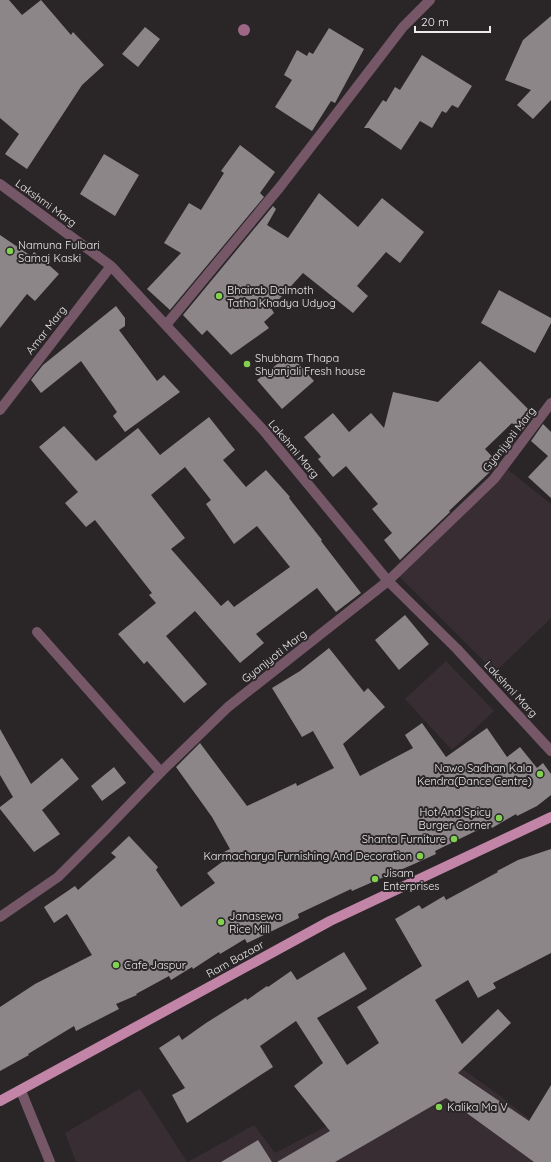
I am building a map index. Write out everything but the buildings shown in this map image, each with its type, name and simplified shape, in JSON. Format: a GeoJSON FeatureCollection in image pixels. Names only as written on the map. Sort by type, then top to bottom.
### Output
{"type":"FeatureCollection","features":[{"type":"Feature","properties":{"kind":"main road","name":"Ram Bazaar"},"geometry":{"type":"LineString","coordinates":[[0,1101],[21,1091],[330,921],[551,817]]}},
{"type":"Feature","properties":{"kind":"street"},"geometry":{"type":"LineString","coordinates":[[166,326],[280,187],[403,28],[430,0]]}},
{"type":"Feature","properties":{"kind":"street","name":"Lakshmi Marg"},"geometry":{"type":"LineString","coordinates":[[0,184],[111,266],[264,431],[388,580],[457,649],[551,751]]}},
{"type":"Feature","properties":{"kind":"street","name":"Amar Marg"},"geometry":{"type":"LineString","coordinates":[[0,410],[111,266]]}},
{"type":"Feature","properties":{"kind":"street","name":"Gyanjyoti Marg"},"geometry":{"type":"LineString","coordinates":[[0,917],[58,877],[161,772],[228,707],[388,580],[494,479],[551,403]]}},
{"type":"Feature","properties":{"kind":"street"},"geometry":{"type":"LineString","coordinates":[[37,632],[161,772]]}},
{"type":"Feature","properties":{"kind":"street"},"geometry":{"type":"LineString","coordinates":[[21,1091],[50,1162]]}},
{"type":"Feature","properties":{"kind":"shaded area"},"geometry":{"type":"Polygon","coordinates":[[[507,469],[551,504],[551,618],[495,672],[399,576],[507,469]]]}},
{"type":"Feature","properties":{"kind":"shaded area"},"geometry":{"type":"Polygon","coordinates":[[[446,661],[494,711],[452,750],[405,699],[446,661]]]}},
{"type":"Feature","properties":{"kind":"shaded area","name":"Kalika Ma V"},"geometry":{"type":"Polygon","coordinates":[[[451,1061],[499,1095],[530,1120],[551,1162],[188,1162],[254,1125],[275,1153],[451,1061]]]}},
{"type":"Feature","properties":{"kind":"shaded area"},"geometry":{"type":"Polygon","coordinates":[[[140,1089],[187,1162],[76,1162],[65,1133],[140,1089]]]}},
{"type":"Feature","properties":{"kind":"place","name":"Namuna Fulbari Samaj Kaski"},"geometry":{"type":"Point","coordinates":[10,251]}},
{"type":"Feature","properties":{"kind":"place","name":"Bhairab Dalmoth Tatha Khadya Udyog"},"geometry":{"type":"Point","coordinates":[219,296]}},
{"type":"Feature","properties":{"kind":"place","name":"Shubham Thapa Shyanjali Fresh house"},"geometry":{"type":"Point","coordinates":[247,364]}},
{"type":"Feature","properties":{"kind":"place","name":"Nawo Sadhan Kala Kendra(Dance Centre)"},"geometry":{"type":"Point","coordinates":[540,774]}},
{"type":"Feature","properties":{"kind":"place","name":"Hot And Spicy Burger Corner"},"geometry":{"type":"Point","coordinates":[499,818]}},
{"type":"Feature","properties":{"kind":"place","name":"Shanta Furniture"},"geometry":{"type":"Point","coordinates":[454,839]}},
{"type":"Feature","properties":{"kind":"place","name":"Karmacharya Furnishing And Decoration"},"geometry":{"type":"Point","coordinates":[420,856]}},
{"type":"Feature","properties":{"kind":"place","name":"Jisam Enterprises"},"geometry":{"type":"Point","coordinates":[375,879]}},
{"type":"Feature","properties":{"kind":"place","name":"Janasewa Rice Mill"},"geometry":{"type":"Point","coordinates":[221,922]}},
{"type":"Feature","properties":{"kind":"place","name":"Cafe Jaspur"},"geometry":{"type":"Point","coordinates":[116,965]}},
{"type":"Feature","properties":{"kind":"place","name":"Kalika Ma V"},"geometry":{"type":"Point","coordinates":[439,1107]}}]}
